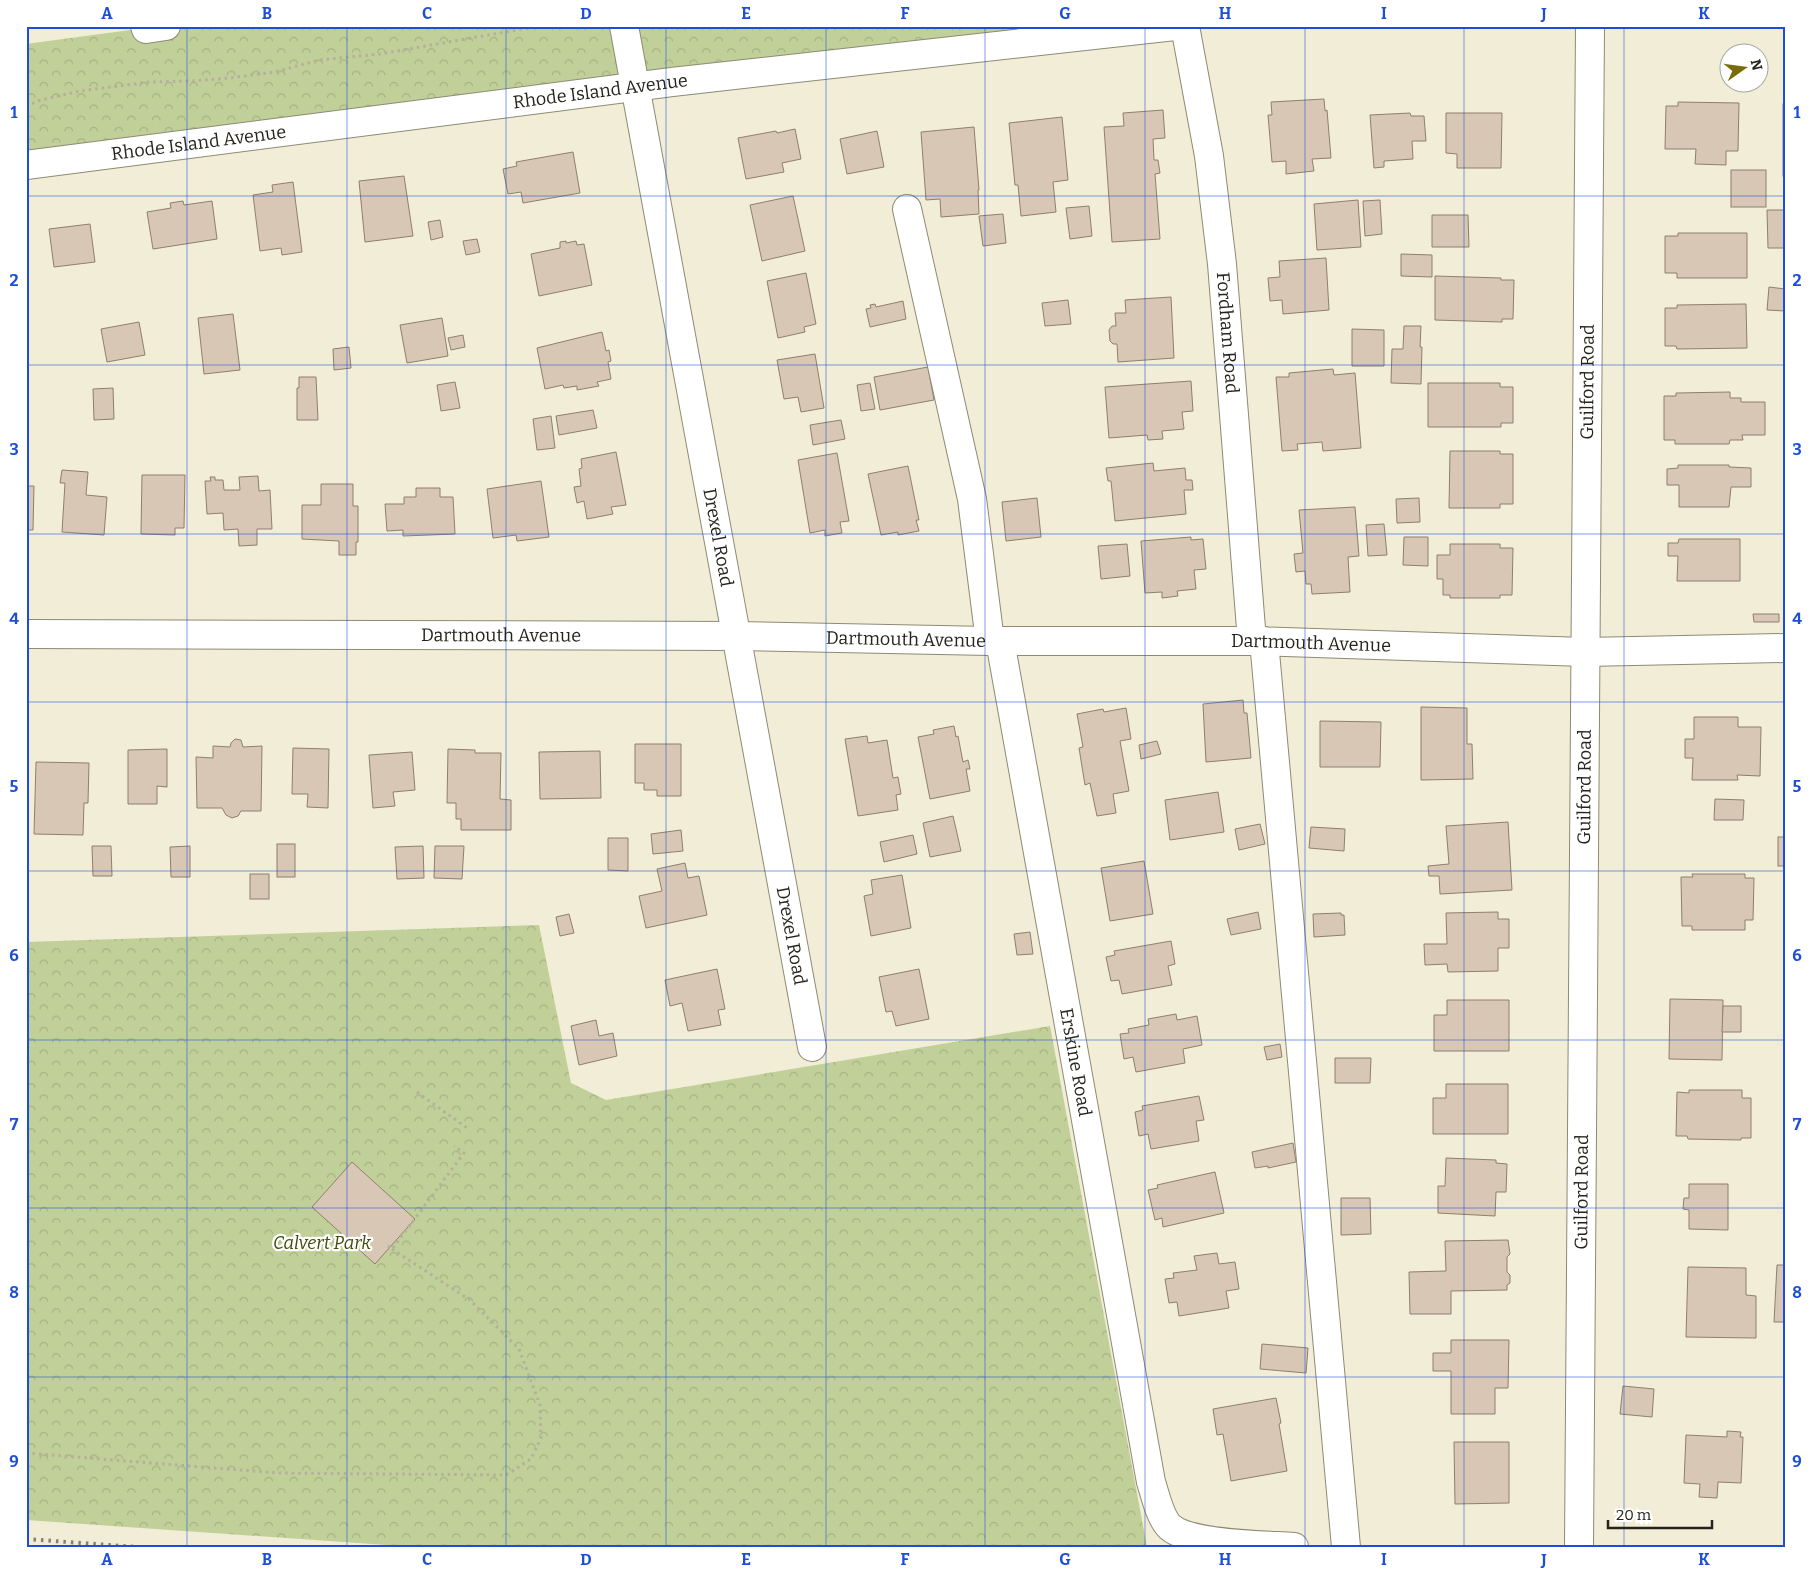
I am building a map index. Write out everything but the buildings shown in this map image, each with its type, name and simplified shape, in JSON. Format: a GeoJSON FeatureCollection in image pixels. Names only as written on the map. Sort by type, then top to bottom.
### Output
{"type":"FeatureCollection","features":[{"type":"Feature","properties":{"kind":"street","name":"Drexel Road"},"geometry":{"type":"LineString","coordinates":[[624,26],[812,1047]]}},
{"type":"Feature","properties":{"kind":"street","name":"Rhode Island Avenue"},"geometry":{"type":"LineString","coordinates":[[26,165],[636,87],[1175,26]]}},
{"type":"Feature","properties":{"kind":"street","name":"Fordham Road"},"geometry":{"type":"LineString","coordinates":[[1185,26],[1209,156],[1222,264],[1346,1547]]}},
{"type":"Feature","properties":{"kind":"street","name":"Guilford Road"},"geometry":{"type":"LineString","coordinates":[[1579,1547],[1590,26]]}},
{"type":"Feature","properties":{"kind":"street","name":"Erskine Road"},"geometry":{"type":"LineString","coordinates":[[907,209],[972,499],[995,641],[1152,1482],[1159,1509],[1170,1527],[1190,1537],[1212,1541],[1294,1547]]}},
{"type":"Feature","properties":{"kind":"street","name":"Dartmouth Avenue"},"geometry":{"type":"LineString","coordinates":[[26,634],[737,636],[995,641],[1258,641],[1585,652],[1785,648]]}},
{"type":"Feature","properties":{"kind":"path"},"geometry":{"type":"LineString","coordinates":[[26,106],[41,100],[80,92],[149,82],[192,81],[274,72],[319,60],[380,54],[540,26]]}},
{"type":"Feature","properties":{"kind":"path"},"geometry":{"type":"LineString","coordinates":[[417,1092],[467,1128]]}},
{"type":"Feature","properties":{"kind":"path"},"geometry":{"type":"LineString","coordinates":[[392,1249],[464,1153],[454,1146]]}},
{"type":"Feature","properties":{"kind":"path"},"geometry":{"type":"LineString","coordinates":[[26,1453],[277,1472],[506,1475],[531,1459],[541,1438],[540,1405],[519,1349],[470,1300],[388,1246]]}},
{"type":"Feature","properties":{"kind":"green space"},"geometry":{"type":"Polygon","coordinates":[[[160,26],[1109,26],[26,165],[26,44],[160,26]]]}},
{"type":"Feature","properties":{"kind":"green space","name":"Calvert Park"},"geometry":{"type":"Polygon","coordinates":[[[539,925],[571,1083],[606,1100],[1050,1026],[1147,1547],[415,1547],[26,1520],[26,942],[539,925]]]}},
{"type":"Feature","properties":{"kind":"railway"},"geometry":{"type":"LineString","coordinates":[[26,1539],[137,1547]]}}]}
